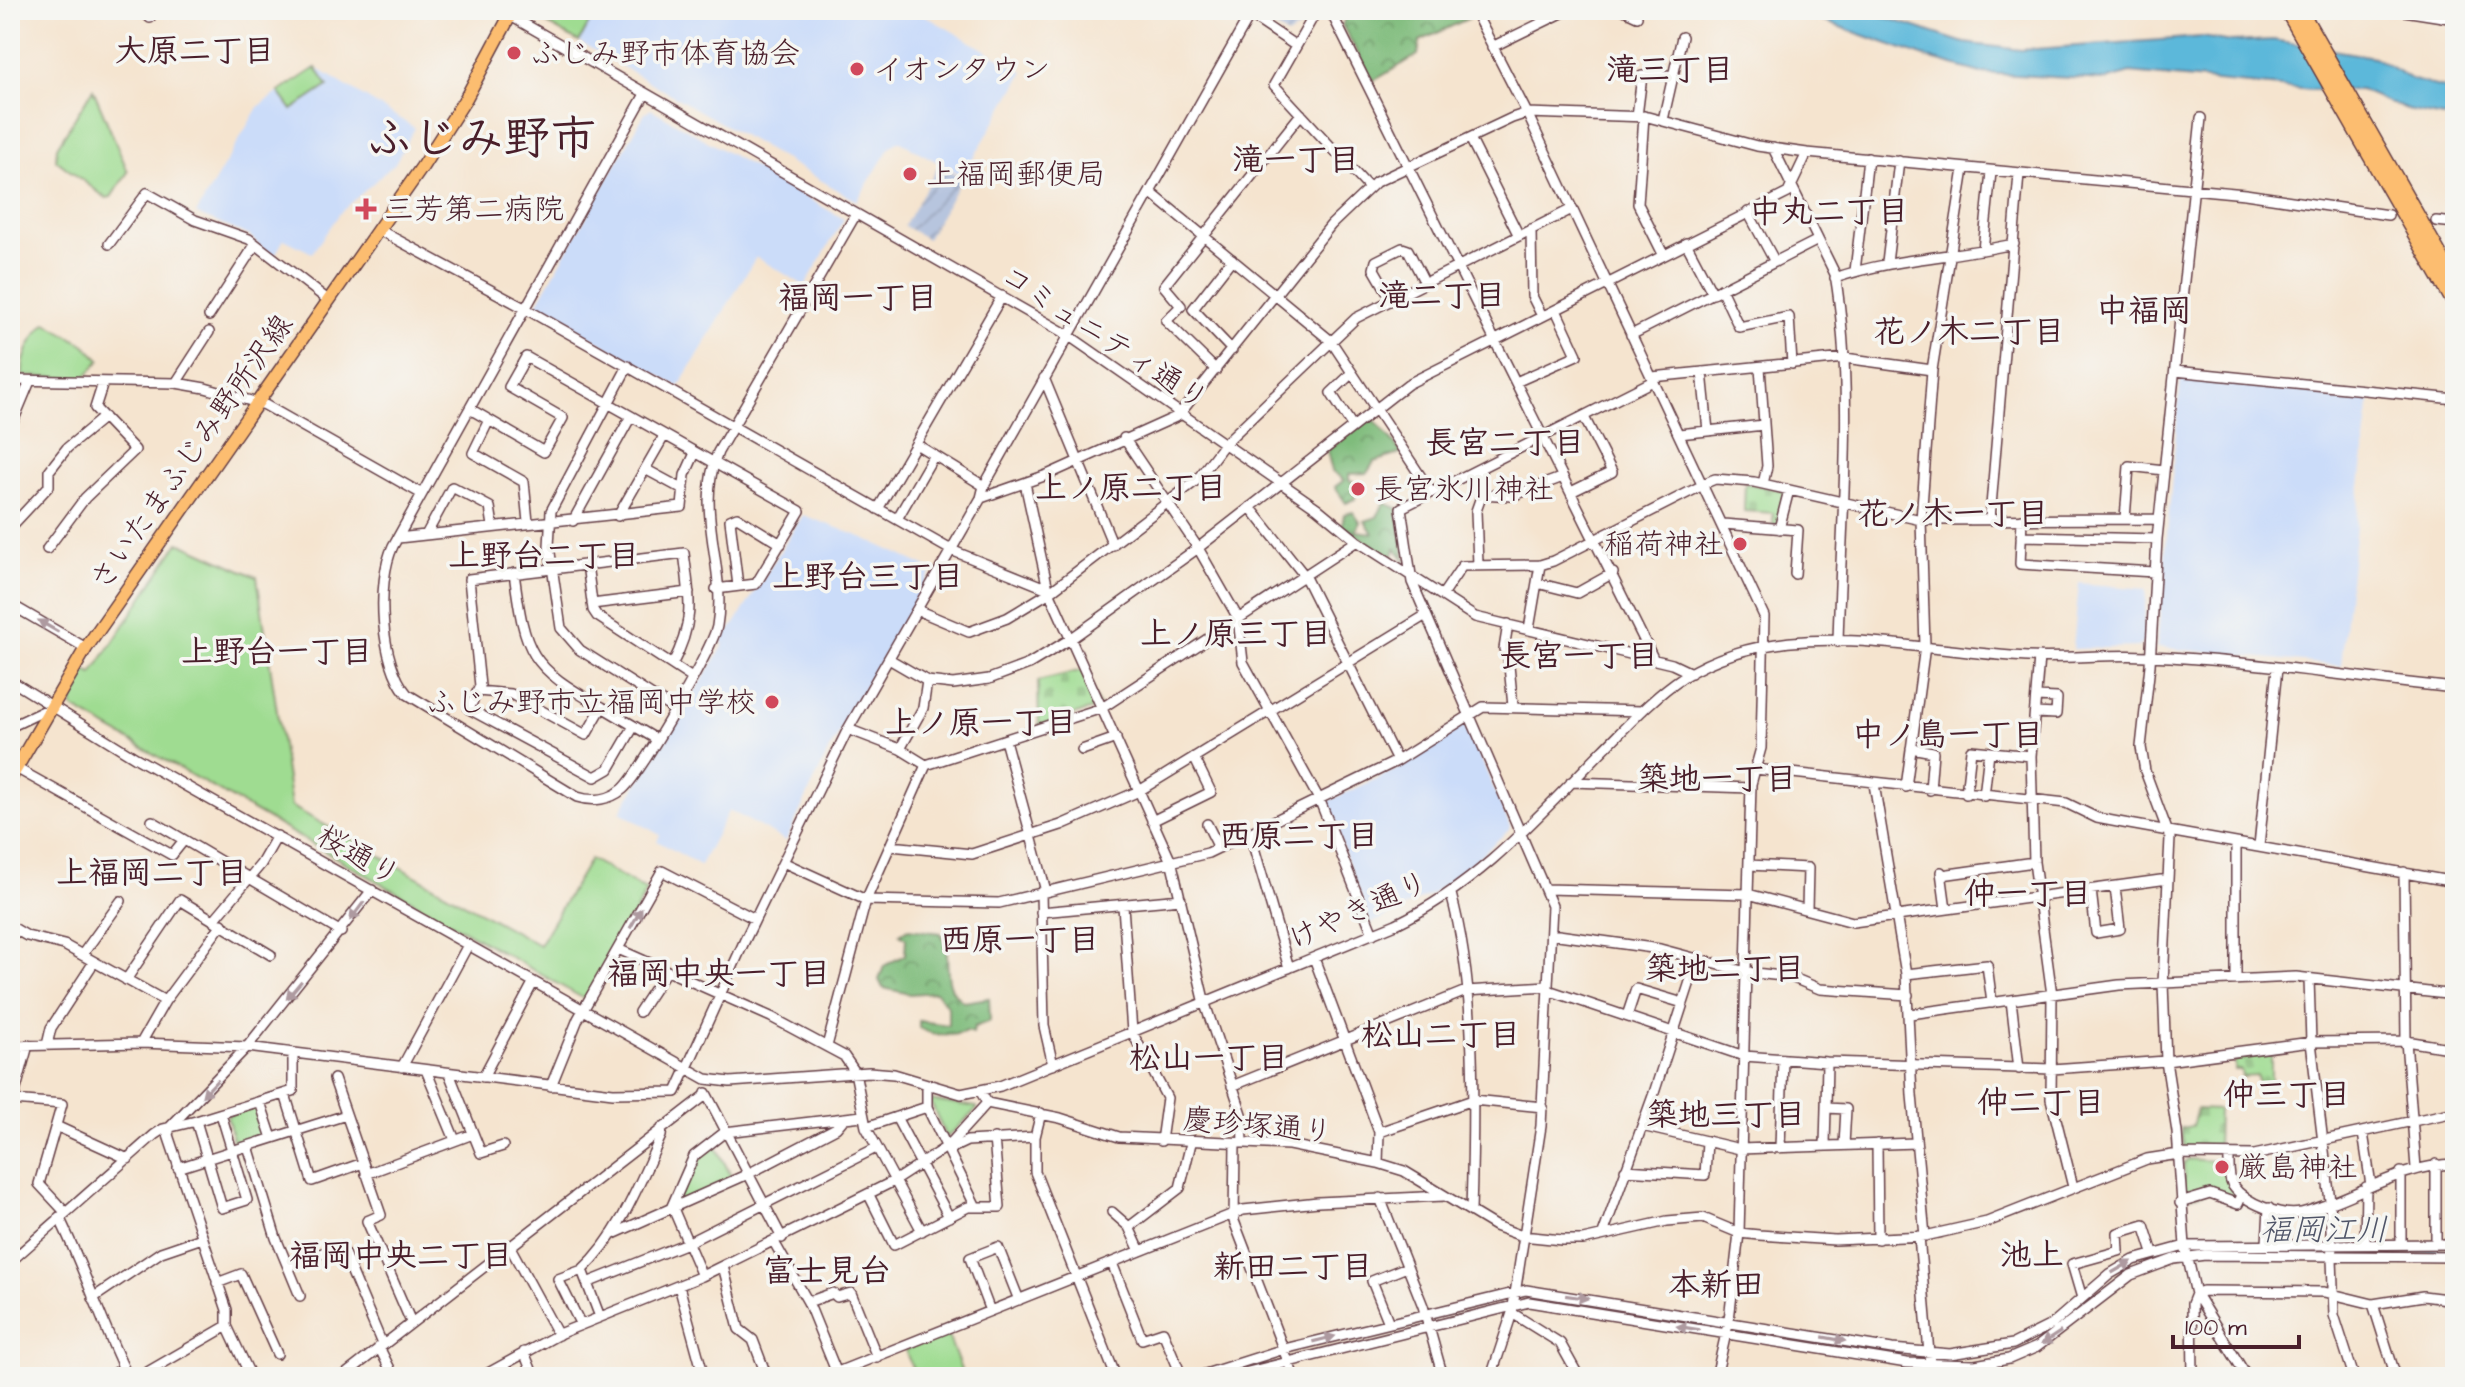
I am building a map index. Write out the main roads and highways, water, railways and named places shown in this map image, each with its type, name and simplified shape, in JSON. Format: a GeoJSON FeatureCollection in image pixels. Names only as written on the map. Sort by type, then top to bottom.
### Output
{"type":"FeatureCollection","features":[{"type":"Feature","properties":{"kind":"highway"},"geometry":{"type":"LineString","coordinates":[[2295,12],[2453,296]]}},
{"type":"Feature","properties":{"kind":"main road","name":"さいたまふじみ野所沢線"},"geometry":{"type":"LineString","coordinates":[[13,773],[86,648],[379,230],[466,98],[507,12]]}},
{"type":"Feature","properties":{"kind":"water"},"geometry":{"type":"Polygon","coordinates":[[[1792,10],[1863,10],[1964,43],[2021,50],[2202,37],[2232,42],[2273,40],[2374,57],[2413,80],[2455,91],[2455,119],[2407,110],[2360,90],[2312,90],[2130,73],[2106,80],[1981,73],[1928,58],[1792,10]]]}},
{"type":"Feature","properties":{"kind":"waterway","name":"福岡江川"},"geometry":{"type":"LineString","coordinates":[[2233,1251],[2318,1251]]}},
{"type":"Feature","properties":{"kind":"waterway","name":"福岡江川"},"geometry":{"type":"LineString","coordinates":[[2333,1251],[2455,1251]]}},
{"type":"Feature","properties":{"kind":"place","name":"ふじみ野市体育協会"},"geometry":{"type":"Point","coordinates":[514,53]}},
{"type":"Feature","properties":{"kind":"place","name":"イオンタウン"},"geometry":{"type":"Point","coordinates":[857,69]}},
{"type":"Feature","properties":{"kind":"place","name":"上福岡郵便局"},"geometry":{"type":"Point","coordinates":[910,174]}},
{"type":"Feature","properties":{"kind":"place","name":"三芳第二病院"},"geometry":{"type":"Point","coordinates":[366,209]}},
{"type":"Feature","properties":{"kind":"place","name":"長宮氷川神社"},"geometry":{"type":"Point","coordinates":[1358,489]}},
{"type":"Feature","properties":{"kind":"place","name":"稲荷神社"},"geometry":{"type":"Point","coordinates":[1740,544]}},
{"type":"Feature","properties":{"kind":"place","name":"ふじみ野市立福岡中学校"},"geometry":{"type":"Point","coordinates":[772,702]}},
{"type":"Feature","properties":{"kind":"place","name":"厳島神社"},"geometry":{"type":"Point","coordinates":[2222,1167]}},
{"type":"Feature","properties":{"kind":"district","name":"大原二丁目"},"geometry":{"type":"Point","coordinates":[195,50]}},
{"type":"Feature","properties":{"kind":"district","name":"滝三丁目"},"geometry":{"type":"Point","coordinates":[1670,69]}},
{"type":"Feature","properties":{"kind":"district","name":"ふじみ野市"},"geometry":{"type":"Point","coordinates":[481,137]}},
{"type":"Feature","properties":{"kind":"district","name":"滝一丁目"},"geometry":{"type":"Point","coordinates":[1296,159]}},
{"type":"Feature","properties":{"kind":"district","name":"中丸二丁目"},"geometry":{"type":"Point","coordinates":[1829,211]}},
{"type":"Feature","properties":{"kind":"district","name":"滝二丁目"},"geometry":{"type":"Point","coordinates":[1442,295]}},
{"type":"Feature","properties":{"kind":"district","name":"福岡一丁目"},"geometry":{"type":"Point","coordinates":[858,297]}},
{"type":"Feature","properties":{"kind":"district","name":"中福岡"},"geometry":{"type":"Point","coordinates":[2144,310]}},
{"type":"Feature","properties":{"kind":"district","name":"花ノ木二丁目"},"geometry":{"type":"Point","coordinates":[1969,331]}},
{"type":"Feature","properties":{"kind":"district","name":"長宮二丁目"},"geometry":{"type":"Point","coordinates":[1505,442]}},
{"type":"Feature","properties":{"kind":"district","name":"上ノ原二丁目"},"geometry":{"type":"Point","coordinates":[1131,487]}},
{"type":"Feature","properties":{"kind":"district","name":"花ノ木一丁目"},"geometry":{"type":"Point","coordinates":[1953,513]}},
{"type":"Feature","properties":{"kind":"district","name":"上野台二丁目"},"geometry":{"type":"Point","coordinates":[544,555]}},
{"type":"Feature","properties":{"kind":"district","name":"上野台三丁目"},"geometry":{"type":"Point","coordinates":[868,576]}},
{"type":"Feature","properties":{"kind":"district","name":"上ノ原三丁目"},"geometry":{"type":"Point","coordinates":[1236,633]}},
{"type":"Feature","properties":{"kind":"district","name":"上野台一丁目"},"geometry":{"type":"Point","coordinates":[277,651]}},
{"type":"Feature","properties":{"kind":"district","name":"長宮一丁目"},"geometry":{"type":"Point","coordinates":[1579,655]}},
{"type":"Feature","properties":{"kind":"district","name":"上ノ原一丁目"},"geometry":{"type":"Point","coordinates":[981,722]}},
{"type":"Feature","properties":{"kind":"district","name":"中ノ島一丁目"},"geometry":{"type":"Point","coordinates":[1948,734]}},
{"type":"Feature","properties":{"kind":"district","name":"築地一丁目"},"geometry":{"type":"Point","coordinates":[1717,778]}},
{"type":"Feature","properties":{"kind":"district","name":"西原二丁目"},"geometry":{"type":"Point","coordinates":[1299,835]}},
{"type":"Feature","properties":{"kind":"district","name":"上福岡二丁目"},"geometry":{"type":"Point","coordinates":[152,872]}},
{"type":"Feature","properties":{"kind":"district","name":"仲一丁目"},"geometry":{"type":"Point","coordinates":[2028,893]}},
{"type":"Feature","properties":{"kind":"district","name":"西原一丁目"},"geometry":{"type":"Point","coordinates":[1020,939]}},
{"type":"Feature","properties":{"kind":"district","name":"築地二丁目"},"geometry":{"type":"Point","coordinates":[1725,968]}},
{"type":"Feature","properties":{"kind":"district","name":"福岡中央一丁目"},"geometry":{"type":"Point","coordinates":[719,973]}},
{"type":"Feature","properties":{"kind":"district","name":"松山二丁目"},"geometry":{"type":"Point","coordinates":[1441,1034]}},
{"type":"Feature","properties":{"kind":"district","name":"松山一丁目"},"geometry":{"type":"Point","coordinates":[1209,1057]}},
{"type":"Feature","properties":{"kind":"district","name":"仲三丁目"},"geometry":{"type":"Point","coordinates":[2287,1094]}},
{"type":"Feature","properties":{"kind":"district","name":"仲二丁目"},"geometry":{"type":"Point","coordinates":[2041,1102]}},
{"type":"Feature","properties":{"kind":"district","name":"築地三丁目"},"geometry":{"type":"Point","coordinates":[1726,1114]}},
{"type":"Feature","properties":{"kind":"district","name":"池上"},"geometry":{"type":"Point","coordinates":[2032,1254]}},
{"type":"Feature","properties":{"kind":"district","name":"福岡中央二丁目"},"geometry":{"type":"Point","coordinates":[401,1255]}},
{"type":"Feature","properties":{"kind":"district","name":"新田二丁目"},"geometry":{"type":"Point","coordinates":[1293,1266]}},
{"type":"Feature","properties":{"kind":"district","name":"富士見台"},"geometry":{"type":"Point","coordinates":[827,1270]}},
{"type":"Feature","properties":{"kind":"district","name":"本新田"},"geometry":{"type":"Point","coordinates":[1716,1284]}}]}
